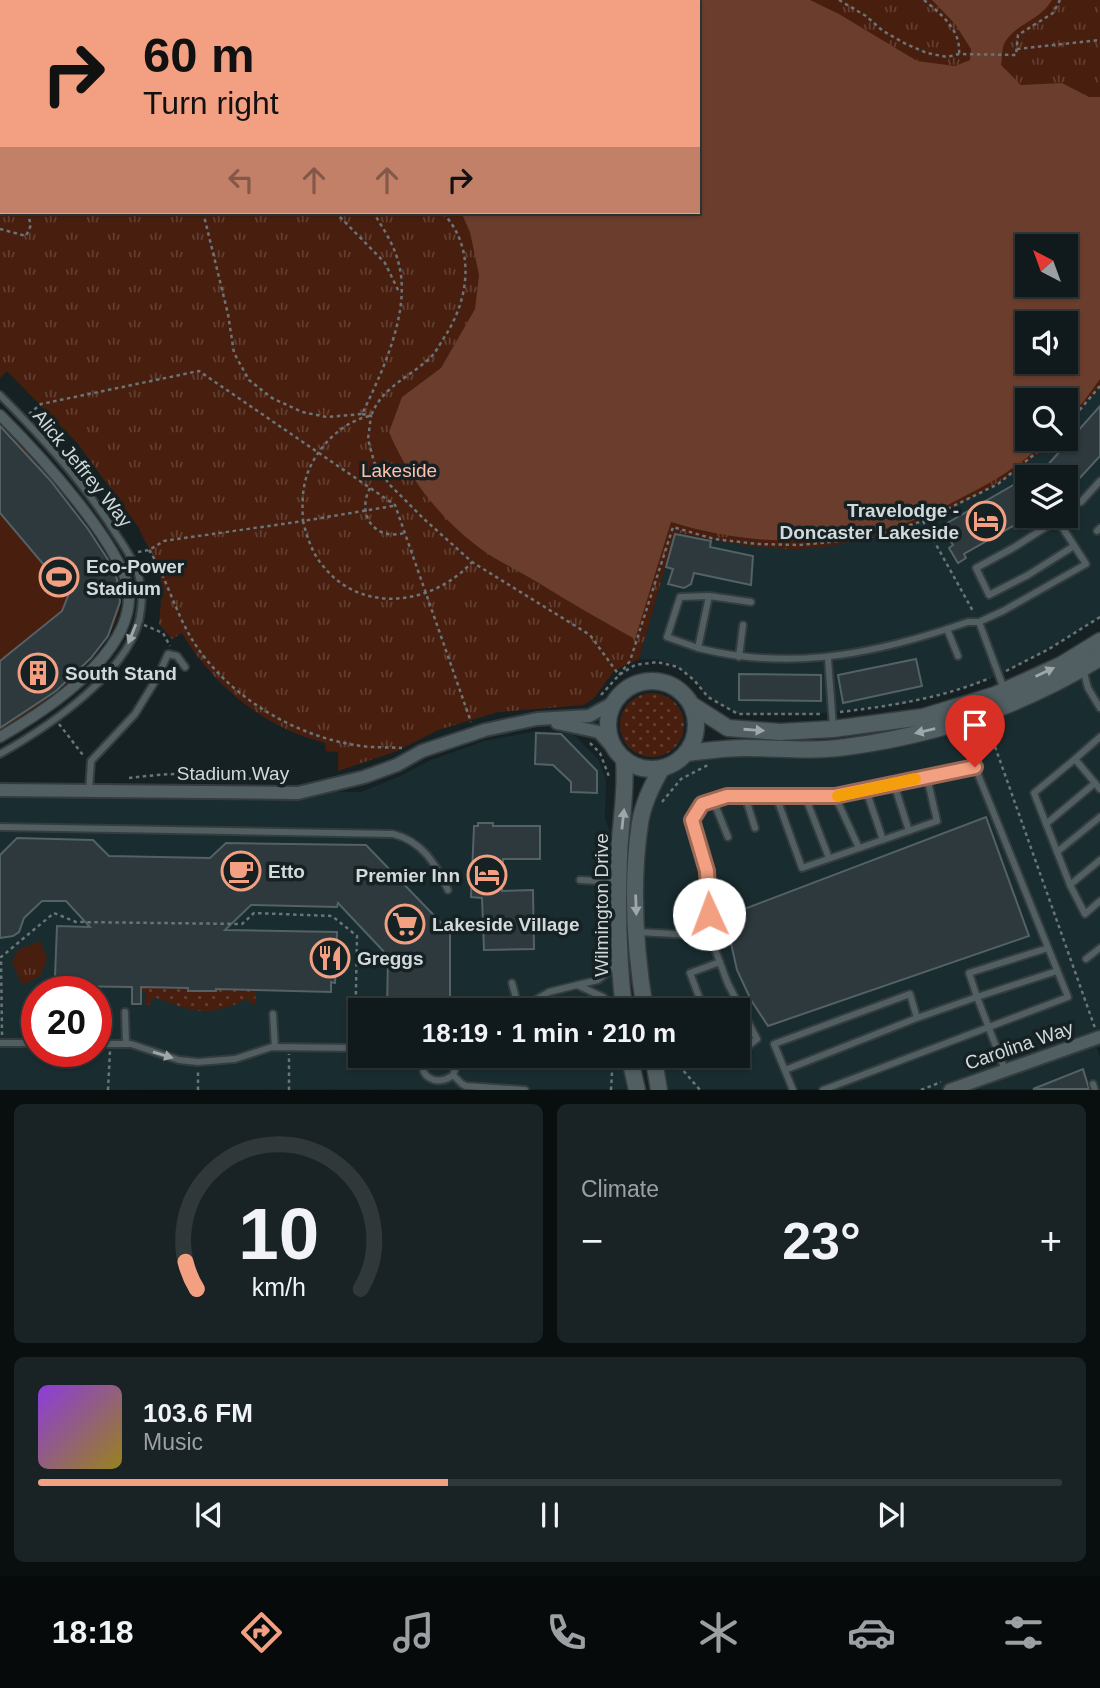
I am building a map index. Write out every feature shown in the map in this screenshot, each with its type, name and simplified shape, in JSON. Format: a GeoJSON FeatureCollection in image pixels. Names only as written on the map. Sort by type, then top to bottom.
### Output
{"type":"FeatureCollection","features":[{"type":"Feature","properties":{"kind":"street"},"geometry":{"type":"LineString","coordinates":[[0,415],[53,472],[85,512],[117,560],[126,579],[129,597],[120,631],[106,653],[76,685],[47,708],[0,737]]}},
{"type":"Feature","properties":{"kind":"street"},"geometry":{"type":"LineString","coordinates":[[692,705],[696,719],[695,737],[686,753],[674,763],[662,768],[642,768],[619,754],[609,734],[608,724],[613,703],[631,686],[654,681],[669,684],[679,690],[692,705],[728,728],[780,732],[833,729],[923,717],[979,700],[1061,665],[1100,641]]}},
{"type":"Feature","properties":{"kind":"street"},"geometry":{"type":"LineString","coordinates":[[686,753],[742,748],[795,750],[845,747],[929,731],[979,700],[1008,707],[1100,658]]}},
{"type":"Feature","properties":{"kind":"street","name":"Stadium Way"},"geometry":{"type":"LineString","coordinates":[[0,790],[298,793],[364,777],[449,740],[537,719],[589,716],[613,703]]}},
{"type":"Feature","properties":{"kind":"street","name":"Stadium Way"},"geometry":{"type":"LineString","coordinates":[[537,719],[599,732],[619,754]]}},
{"type":"Feature","properties":{"kind":"street","name":"Wilmington Drive"},"geometry":{"type":"LineString","coordinates":[[619,754],[626,786],[619,855],[623,998]]}},
{"type":"Feature","properties":{"kind":"street","name":"Wilmington Drive"},"geometry":{"type":"LineString","coordinates":[[644,998],[635,889],[640,820],[650,788],[662,768]]}},
{"type":"Feature","properties":{"kind":"street","name":"Carolina Way"},"geometry":{"type":"LineString","coordinates":[[950,1090],[1099,1037]]}},
{"type":"Feature","properties":{"kind":"street"},"geometry":{"type":"LineString","coordinates":[[632,1068],[637,1090]]}},
{"type":"Feature","properties":{"kind":"street"},"geometry":{"type":"LineString","coordinates":[[655,1068],[659,1090]]}},
{"type":"Feature","properties":{"kind":"lane","name":"Alick Jeffrey Way"},"geometry":{"type":"LineString","coordinates":[[0,395],[24,418],[87,493],[129,553],[140,582],[141,610],[131,641],[113,666],[90,690],[56,720],[0,754]]}},
{"type":"Feature","properties":{"kind":"lane"},"geometry":{"type":"LineString","coordinates":[[1081,502],[1100,481]]}},
{"type":"Feature","properties":{"kind":"lane"},"geometry":{"type":"LineString","coordinates":[[1040,528],[976,568],[989,595],[1028,575],[1073,545]]}},
{"type":"Feature","properties":{"kind":"lane"},"geometry":{"type":"LineString","coordinates":[[751,602],[709,596],[680,597],[667,637],[698,648],[739,657],[828,658],[893,647],[968,622],[979,622],[1086,564],[1062,528]]}},
{"type":"Feature","properties":{"kind":"lane"},"geometry":{"type":"LineString","coordinates":[[698,648],[709,596]]}},
{"type":"Feature","properties":{"kind":"lane"},"geometry":{"type":"LineString","coordinates":[[979,622],[1005,690]]}},
{"type":"Feature","properties":{"kind":"lane"},"geometry":{"type":"LineString","coordinates":[[739,657],[743,625]]}},
{"type":"Feature","properties":{"kind":"lane"},"geometry":{"type":"LineString","coordinates":[[947,629],[958,656]]}},
{"type":"Feature","properties":{"kind":"lane"},"geometry":{"type":"LineString","coordinates":[[89,791],[91,761],[135,714],[157,678],[164,659],[168,654],[173,654],[185,667]]}},
{"type":"Feature","properties":{"kind":"lane"},"geometry":{"type":"LineString","coordinates":[[828,658],[833,729]]}},
{"type":"Feature","properties":{"kind":"lane"},"geometry":{"type":"LineString","coordinates":[[1083,669],[1088,688],[1100,708]]}},
{"type":"Feature","properties":{"kind":"lane"},"geometry":{"type":"LineString","coordinates":[[1100,737],[1034,793],[1084,914],[1100,901]]}},
{"type":"Feature","properties":{"kind":"lane"},"geometry":{"type":"LineString","coordinates":[[1046,824],[1098,786],[1075,759]]}},
{"type":"Feature","properties":{"kind":"lane"},"geometry":{"type":"LineString","coordinates":[[823,1090],[1068,997],[975,767],[835,796],[727,796],[702,804],[692,820],[707,871],[710,936],[728,985],[757,1039],[774,1044],[910,994],[917,1018]]}},
{"type":"Feature","properties":{"kind":"lane"},"geometry":{"type":"LineString","coordinates":[[776,796],[802,867],[937,821],[927,777]]}},
{"type":"Feature","properties":{"kind":"lane"},"geometry":{"type":"LineString","coordinates":[[894,784],[909,831]]}},
{"type":"Feature","properties":{"kind":"lane"},"geometry":{"type":"LineString","coordinates":[[866,790],[883,840]]}},
{"type":"Feature","properties":{"kind":"lane"},"geometry":{"type":"LineString","coordinates":[[745,796],[755,828]]}},
{"type":"Feature","properties":{"kind":"lane"},"geometry":{"type":"LineString","coordinates":[[806,796],[829,858]]}},
{"type":"Feature","properties":{"kind":"lane"},"geometry":{"type":"LineString","coordinates":[[835,796],[859,848]]}},
{"type":"Feature","properties":{"kind":"lane"},"geometry":{"type":"LineString","coordinates":[[713,800],[728,836]]}},
{"type":"Feature","properties":{"kind":"lane"},"geometry":{"type":"LineString","coordinates":[[1057,852],[1100,817]]}},
{"type":"Feature","properties":{"kind":"lane"},"geometry":{"type":"LineString","coordinates":[[0,827],[393,834],[416,843],[436,864],[448,890]]}},
{"type":"Feature","properties":{"kind":"lane"},"geometry":{"type":"LineString","coordinates":[[1070,885],[1100,860]]}},
{"type":"Feature","properties":{"kind":"lane"},"geometry":{"type":"LineString","coordinates":[[580,880],[619,881]]}},
{"type":"Feature","properties":{"kind":"lane"},"geometry":{"type":"LineString","coordinates":[[637,932],[710,936]]}},
{"type":"Feature","properties":{"kind":"lane"},"geometry":{"type":"LineString","coordinates":[[1005,1070],[969,973],[1048,948]]}},
{"type":"Feature","properties":{"kind":"lane"},"geometry":{"type":"LineString","coordinates":[[1086,959],[1100,948]]}},
{"type":"Feature","properties":{"kind":"lane"},"geometry":{"type":"LineString","coordinates":[[538,998],[549,992],[598,980],[621,962]]}},
{"type":"Feature","properties":{"kind":"lane"},"geometry":{"type":"LineString","coordinates":[[699,998],[690,973],[720,962]]}},
{"type":"Feature","properties":{"kind":"lane"},"geometry":{"type":"LineString","coordinates":[[785,1070],[917,1018],[1058,971]]}},
{"type":"Feature","properties":{"kind":"lane"},"geometry":{"type":"LineString","coordinates":[[512,983],[516,998]]}},
{"type":"Feature","properties":{"kind":"lane"},"geometry":{"type":"LineString","coordinates":[[577,985],[604,998]]}},
{"type":"Feature","properties":{"kind":"lane"},"geometry":{"type":"LineString","coordinates":[[125,1012],[125,1044]]}},
{"type":"Feature","properties":{"kind":"lane"},"geometry":{"type":"LineString","coordinates":[[273,1014],[275,1047]]}},
{"type":"Feature","properties":{"kind":"lane"},"geometry":{"type":"LineString","coordinates":[[750,1044],[757,1039]]}},
{"type":"Feature","properties":{"kind":"lane"},"geometry":{"type":"LineString","coordinates":[[1,1043],[21,1043]]}},
{"type":"Feature","properties":{"kind":"lane"},"geometry":{"type":"LineString","coordinates":[[112,1044],[125,1044],[179,1060],[198,1062],[235,1059],[260,1049],[275,1047],[348,1048]]}},
{"type":"Feature","properties":{"kind":"lane"},"geometry":{"type":"LineString","coordinates":[[774,1044],[793,1090]]}},
{"type":"Feature","properties":{"kind":"lane"},"geometry":{"type":"LineString","coordinates":[[423,1068],[424,1072],[436,1081],[453,1075],[456,1068]]}},
{"type":"Feature","properties":{"kind":"lane"},"geometry":{"type":"LineString","coordinates":[[453,1075],[466,1086],[525,1090]]}},
{"type":"Feature","properties":{"kind":"lane"},"geometry":{"type":"LineString","coordinates":[[433,1090],[436,1081]]}},
{"type":"Feature","properties":{"kind":"path"},"geometry":{"type":"LineString","coordinates":[[839,0],[906,44],[927,53],[947,57],[959,54],[1016,55],[1018,35],[1053,13],[1060,0]]}},
{"type":"Feature","properties":{"kind":"path"},"geometry":{"type":"LineString","coordinates":[[924,0],[953,28],[960,41],[959,54]]}},
{"type":"Feature","properties":{"kind":"path"},"geometry":{"type":"LineString","coordinates":[[1017,49],[1100,40]]}},
{"type":"Feature","properties":{"kind":"path"},"geometry":{"type":"LineString","coordinates":[[0,229],[26,236],[31,226],[28,214]]}},
{"type":"Feature","properties":{"kind":"path"},"geometry":{"type":"LineString","coordinates":[[203,214],[228,314],[234,353],[249,380],[272,398],[302,412],[327,417],[362,414],[371,416]]}},
{"type":"Feature","properties":{"kind":"path"},"geometry":{"type":"LineString","coordinates":[[337,214],[385,263],[401,295]]}},
{"type":"Feature","properties":{"kind":"path"},"geometry":{"type":"LineString","coordinates":[[362,414],[383,373],[395,337],[402,281],[399,263],[374,214]]}},
{"type":"Feature","properties":{"kind":"path"},"geometry":{"type":"LineString","coordinates":[[444,214],[451,221],[462,245],[467,272],[458,314],[433,355],[386,392],[376,404],[371,416],[368,439],[374,462],[389,484],[472,562],[590,635],[619,675],[630,662],[673,527],[714,539],[758,544],[799,545],[864,539],[923,521],[998,484],[1038,451]]}},
{"type":"Feature","properties":{"kind":"path"},"geometry":{"type":"LineString","coordinates":[[24,418],[41,404],[199,371],[395,505],[471,722],[462,725]]}},
{"type":"Feature","properties":{"kind":"path"},"geometry":{"type":"LineString","coordinates":[[1078,412],[1100,386]]}},
{"type":"Feature","properties":{"kind":"path"},"geometry":{"type":"LineString","coordinates":[[371,416],[360,418],[342,428],[318,452],[308,472],[302,497],[303,521],[309,542],[323,566],[344,584],[377,599],[406,599],[449,584],[472,562]]}},
{"type":"Feature","properties":{"kind":"path"},"geometry":{"type":"LineString","coordinates":[[370,488],[365,500],[369,521],[381,532],[391,536],[404,533]]}},
{"type":"Feature","properties":{"kind":"path"},"geometry":{"type":"LineString","coordinates":[[395,505],[164,541],[149,550],[194,643],[222,676],[250,700],[284,722],[321,737],[356,745],[411,748],[400,753]]}},
{"type":"Feature","properties":{"kind":"path"},"geometry":{"type":"LineString","coordinates":[[923,521],[979,622]]}},
{"type":"Feature","properties":{"kind":"path"},"geometry":{"type":"LineString","coordinates":[[137,623],[163,632],[173,654]]}},
{"type":"Feature","properties":{"kind":"path"},"geometry":{"type":"LineString","coordinates":[[979,700],[1099,1037]]}},
{"type":"Feature","properties":{"kind":"path"},"geometry":{"type":"LineString","coordinates":[[56,720],[91,761]]}},
{"type":"Feature","properties":{"kind":"path"},"geometry":{"type":"LineString","coordinates":[[587,728],[585,738],[600,754],[610,778],[610,790]]}},
{"type":"Feature","properties":{"kind":"path"},"geometry":{"type":"LineString","coordinates":[[659,805],[681,779],[710,764]]}},
{"type":"Feature","properties":{"kind":"path"},"geometry":{"type":"LineString","coordinates":[[125,778],[150,775],[232,775],[258,781]]}},
{"type":"Feature","properties":{"kind":"path"},"geometry":{"type":"LineString","coordinates":[[1,1043],[1,957],[54,913],[76,922],[242,924],[254,914],[332,916],[357,936],[357,998]]}},
{"type":"Feature","properties":{"kind":"path"},"geometry":{"type":"LineString","coordinates":[[289,1048],[289,1090]]}},
{"type":"Feature","properties":{"kind":"path"},"geometry":{"type":"LineString","coordinates":[[198,1062],[198,1090]]}},
{"type":"Feature","properties":{"kind":"path"},"geometry":{"type":"LineString","coordinates":[[108,1090],[109,1067]]}},
{"type":"Feature","properties":{"kind":"path"},"geometry":{"type":"LineString","coordinates":[[611,1090],[612,1068]]}},
{"type":"Feature","properties":{"kind":"path"},"geometry":{"type":"LineString","coordinates":[[681,1068],[700,1090]]}},
{"type":"Feature","properties":{"kind":"shaded area","name":"Lakeside"},"geometry":{"type":"Polygon","coordinates":[[[700,0],[810,0],[839,14],[917,61],[955,66],[970,60],[971,49],[955,24],[932,0],[1052,0],[1047,7],[1009,36],[1003,47],[1001,65],[1021,85],[1062,83],[1089,97],[1100,97],[1100,379],[1084,401],[1078,407],[1078,388],[1015,388],[1015,451],[1034,451],[997,479],[942,508],[890,528],[859,535],[796,541],[732,536],[671,522],[635,639],[477,546],[449,522],[426,495],[405,465],[389,432],[402,397],[441,368],[475,309],[479,275],[470,232],[462,214],[700,214],[700,0]]]}},
{"type":"Feature","properties":{"kind":"shaded area"},"geometry":{"type":"Polygon","coordinates":[[[1100,386],[1100,617],[1049,649],[999,675],[904,704],[806,715],[738,714],[708,697],[694,680],[678,667],[660,660],[639,659],[675,532],[715,541],[800,549],[864,539],[923,521],[998,484],[1015,470],[1015,528],[1078,528],[1078,465],[1021,465],[1038,451],[1078,451],[1078,412],[1100,386]]]}},
{"type":"Feature","properties":{"kind":"shaded area"},"geometry":{"type":"Polygon","coordinates":[[[1100,658],[1100,1047],[1097,1048],[1100,1057],[1100,1089],[659,1089],[655,1068],[750,1068],[750,998],[644,998],[637,932],[650,788],[662,768],[686,753],[795,750],[929,731],[1100,658]]]}},
{"type":"Feature","properties":{"kind":"shaded area"},"geometry":{"type":"Polygon","coordinates":[[[537,731],[572,733],[598,759],[606,779],[605,819],[619,855],[624,998],[348,998],[348,1068],[631,1068],[635,1089],[0,1090],[0,790],[361,792],[431,760],[484,741],[537,731]]]}},
{"type":"Feature","properties":{"kind":"green space","name":"Lakeside"},"geometry":{"type":"Polygon","coordinates":[[[700,0],[1100,0],[1100,386],[1078,412],[1078,388],[1015,388],[1015,451],[1040,451],[1023,465],[1015,465],[1015,471],[1001,481],[969,499],[899,529],[829,546],[797,549],[735,544],[675,532],[639,659],[614,671],[594,698],[584,705],[498,712],[438,730],[397,751],[338,771],[338,752],[326,751],[325,743],[282,727],[262,716],[225,687],[182,633],[172,639],[159,624],[160,574],[154,558],[139,528],[78,444],[7,371],[0,378],[0,214],[700,214],[700,0]]]}},
{"type":"Feature","properties":{"kind":"green space","name":"Eco-Power Stadium"},"geometry":{"type":"Polygon","coordinates":[[[0,423],[51,481],[111,563],[120,585],[120,607],[112,629],[80,670],[60,689],[0,731],[0,423]]]}},
{"type":"Feature","properties":{"kind":"green space"},"geometry":{"type":"Polygon","coordinates":[[[652,693],[670,699],[678,707],[684,725],[678,743],[670,751],[652,757],[634,751],[626,743],[620,725],[626,707],[634,699],[652,693]]]}},
{"type":"Feature","properties":{"kind":"green space"},"geometry":{"type":"Polygon","coordinates":[[[40,941],[47,959],[40,976],[21,976],[21,983],[12,962],[18,950],[40,941]]]}},
{"type":"Feature","properties":{"kind":"green space"},"geometry":{"type":"Polygon","coordinates":[[[136,987],[188,988],[189,991],[256,989],[255,1006],[247,999],[221,1009],[200,1011],[154,997],[149,1005],[145,1005],[146,992],[136,992],[136,987]]]}},
{"type":"Feature","properties":{"kind":"building"},"geometry":{"type":"Polygon","coordinates":[[[1100,406],[1100,456],[1078,480],[1078,465],[1048,465],[1060,451],[1078,451],[1078,431],[1100,406]]]}},
{"type":"Feature","properties":{"kind":"building","name":"Eco-Power Stadium"},"geometry":{"type":"Polygon","coordinates":[[[0,426],[50,480],[88,529],[117,579],[120,602],[108,636],[91,658],[56,691],[0,728],[0,661],[62,611],[68,596],[0,513],[0,426]]]}},
{"type":"Feature","properties":{"kind":"building","name":"Travelodge - Doncaster Lakeside"},"geometry":{"type":"Polygon","coordinates":[[[1015,484],[1015,525],[964,554],[966,558],[958,563],[949,548],[953,545],[942,526],[1015,484]]]}},
{"type":"Feature","properties":{"kind":"building"},"geometry":{"type":"Polygon","coordinates":[[[675,534],[711,541],[710,547],[753,556],[751,585],[694,573],[691,584],[684,588],[668,584],[673,569],[666,567],[675,534]]]}},
{"type":"Feature","properties":{"kind":"building"},"geometry":{"type":"Polygon","coordinates":[[[916,659],[922,686],[843,703],[838,675],[916,659]]]}},
{"type":"Feature","properties":{"kind":"building"},"geometry":{"type":"Polygon","coordinates":[[[739,674],[821,675],[821,701],[739,700],[739,674]]]}},
{"type":"Feature","properties":{"kind":"building"},"geometry":{"type":"Polygon","coordinates":[[[536,733],[561,734],[597,771],[597,793],[571,792],[571,782],[553,765],[535,764],[536,733]]]}},
{"type":"Feature","properties":{"kind":"building"},"geometry":{"type":"Polygon","coordinates":[[[986,817],[1029,936],[768,1026],[751,1000],[737,970],[730,939],[731,914],[986,817]]]}},
{"type":"Feature","properties":{"kind":"building"},"geometry":{"type":"Polygon","coordinates":[[[478,823],[493,823],[493,826],[540,826],[540,859],[503,859],[502,891],[533,890],[534,949],[484,950],[482,898],[471,897],[474,826],[478,826],[478,823]]]}},
{"type":"Feature","properties":{"kind":"building"},"geometry":{"type":"Polygon","coordinates":[[[17,838],[93,840],[109,856],[210,858],[226,843],[366,845],[450,932],[450,998],[387,998],[388,956],[338,903],[337,907],[251,905],[225,930],[337,932],[335,983],[331,982],[331,992],[216,989],[188,991],[188,988],[141,987],[141,1004],[132,1004],[132,987],[112,987],[112,976],[55,976],[57,926],[90,927],[66,901],[42,901],[24,918],[19,932],[0,938],[0,855],[17,838]]]}},
{"type":"Feature","properties":{"kind":"building"},"geometry":{"type":"Polygon","coordinates":[[[1083,1069],[1089,1089],[1033,1089],[1083,1069]]]}},
{"type":"Feature","properties":{"kind":"slow traffic"},"geometry":{"type":"LineString","coordinates":[[838,796],[915,779]]}},
{"type":"Feature","properties":{"kind":"place","name":"Travelodge - Doncaster Lakeside"},"geometry":{"type":"Point","coordinates":[986,521]}},
{"type":"Feature","properties":{"kind":"place","name":"Eco-Power Stadium"},"geometry":{"type":"Point","coordinates":[59,577]}},
{"type":"Feature","properties":{"kind":"place","name":"South Stand"},"geometry":{"type":"Point","coordinates":[38,673]}},
{"type":"Feature","properties":{"kind":"place","name":"Etto"},"geometry":{"type":"Point","coordinates":[241,871]}},
{"type":"Feature","properties":{"kind":"place","name":"Premier Inn"},"geometry":{"type":"Point","coordinates":[487,875]}},
{"type":"Feature","properties":{"kind":"place","name":"Lakeside Village"},"geometry":{"type":"Point","coordinates":[405,924]}},
{"type":"Feature","properties":{"kind":"place","name":"Greggs"},"geometry":{"type":"Point","coordinates":[330,958]}},
{"type":"Feature","properties":{"kind":"route"},"geometry":{"type":"LineString","coordinates":[[709,914],[707,871],[692,820],[702,804],[727,796],[835,796],[975,767]]}}]}
